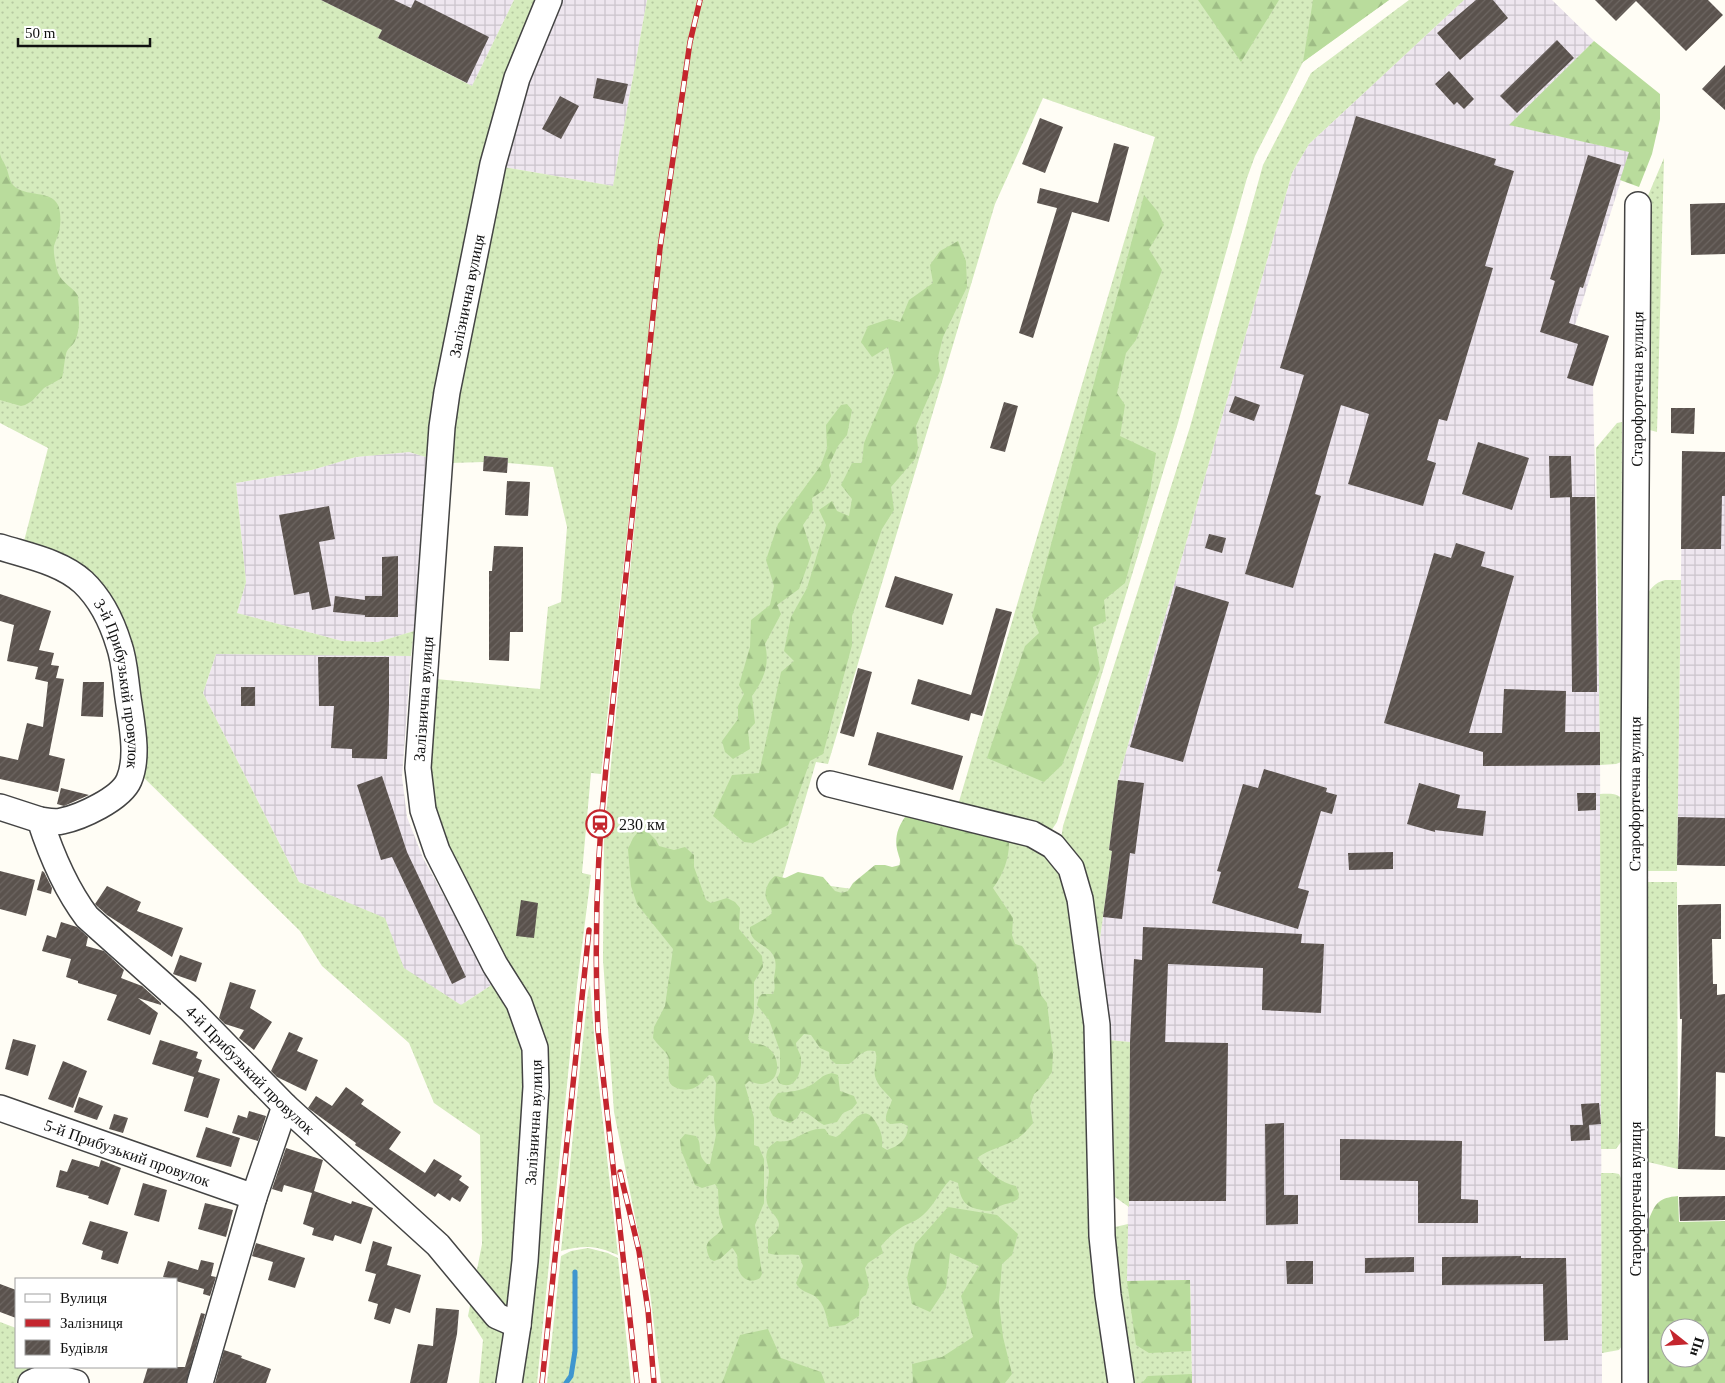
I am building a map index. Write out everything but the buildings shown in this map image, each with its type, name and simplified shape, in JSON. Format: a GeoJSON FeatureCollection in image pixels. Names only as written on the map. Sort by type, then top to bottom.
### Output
{"type":"FeatureCollection","features":[{"type":"Feature","properties":{"kind":"street","name":"Залізнична вулиця"},"geometry":{"type":"LineString","coordinates":[[508,1383],[518,1325],[525,1261],[535,1107],[535,1048],[519,1003],[495,965],[437,851],[422,810],[418,768],[442,427],[447,392],[493,164],[516,78],[549,0]]}},
{"type":"Feature","properties":{"kind":"street","name":"Старофортечна вулиця"},"geometry":{"type":"LineString","coordinates":[[1635,1383],[1634,768],[1638,205]]}},
{"type":"Feature","properties":{"kind":"street","name":"3-й Прибузький провулок"},"geometry":{"type":"LineString","coordinates":[[0,547],[58,565],[83,582],[107,615],[119,645],[125,675],[134,745],[132,769],[127,784],[113,799],[81,814],[63,821],[40,820]]}},
{"type":"Feature","properties":{"kind":"street"},"geometry":{"type":"LineString","coordinates":[[830,784],[1032,834],[1053,846],[1071,868],[1080,898],[1097,1025],[1102,1236],[1108,1295],[1121,1383]]}},
{"type":"Feature","properties":{"kind":"street"},"geometry":{"type":"LineString","coordinates":[[0,807],[40,820]]}},
{"type":"Feature","properties":{"kind":"street","name":"4-й Прибузький провулок"},"geometry":{"type":"LineString","coordinates":[[40,820],[54,860],[76,903],[87,917],[190,1009],[285,1106],[438,1244],[497,1316],[518,1325]]}},
{"type":"Feature","properties":{"kind":"street"},"geometry":{"type":"LineString","coordinates":[[200,1383],[254,1196],[285,1106]]}},
{"type":"Feature","properties":{"kind":"street","name":"5-й Прибузький провулок"},"geometry":{"type":"LineString","coordinates":[[0,1108],[254,1196]]}},
{"type":"Feature","properties":{"kind":"street"},"geometry":{"type":"LineString","coordinates":[[31,1383],[44,1378],[56,1377],[76,1383]]}},
{"type":"Feature","properties":{"kind":"shaded area"},"geometry":{"type":"Polygon","coordinates":[[[321,0],[514,0],[472,86],[378,38],[321,0]]]}},
{"type":"Feature","properties":{"kind":"shaded area"},"geometry":{"type":"Polygon","coordinates":[[[559,0],[647,0],[613,186],[503,167],[525,80],[559,0]]]}},
{"type":"Feature","properties":{"kind":"shaded area"},"geometry":{"type":"Polygon","coordinates":[[[1464,0],[1552,0],[1594,41],[1510,125],[1630,152],[1575,325],[1609,336],[1593,387],[1600,732],[1602,1383],[1192,1383],[1190,1280],[1127,1281],[1130,1042],[1108,1040],[1099,946],[1112,851],[1109,850],[1118,780],[1292,173],[1309,144],[1464,0]]]}},
{"type":"Feature","properties":{"kind":"shaded area"},"geometry":{"type":"Polygon","coordinates":[[[409,452],[426,457],[414,631],[378,642],[342,641],[237,613],[246,582],[236,483],[312,470],[356,457],[409,452]]]}},
{"type":"Feature","properties":{"kind":"shaded area"},"geometry":{"type":"Polygon","coordinates":[[[1682,495],[1725,496],[1725,866],[1677,865],[1682,495]]]}},
{"type":"Feature","properties":{"kind":"shaded area"},"geometry":{"type":"Polygon","coordinates":[[[216,654],[411,656],[402,777],[407,817],[423,858],[493,984],[461,1005],[404,969],[384,918],[299,882],[203,693],[216,654]]]}},
{"type":"Feature","properties":{"kind":"green space"},"geometry":{"type":"Polygon","coordinates":[[[0,0],[321,0],[382,30],[378,38],[472,86],[514,0],[539,0],[437,392],[426,457],[409,452],[356,457],[312,470],[236,483],[246,582],[237,613],[342,641],[378,642],[414,631],[411,656],[216,654],[203,693],[299,882],[385,918],[404,968],[461,1005],[493,984],[509,1009],[524,1051],[527,1087],[516,1252],[501,1383],[479,1383],[483,1340],[468,1316],[482,1244],[480,1135],[434,1103],[409,1043],[322,966],[300,931],[136,770],[111,613],[22,549],[48,448],[0,423],[0,0]]]}},
{"type":"Feature","properties":{"kind":"green space"},"geometry":{"type":"Polygon","coordinates":[[[647,0],[698,0],[689,42],[658,248],[601,774],[591,773],[582,873],[591,875],[577,985],[537,1383],[518,1383],[546,1087],[503,959],[448,847],[434,809],[428,760],[436,679],[540,689],[548,607],[561,602],[567,527],[553,467],[508,463],[508,458],[484,456],[484,462],[449,463],[458,396],[503,167],[613,186],[647,0]]]}},
{"type":"Feature","properties":{"kind":"green space"},"geometry":{"type":"Polygon","coordinates":[[[701,0],[1389,0],[1303,62],[1255,156],[1247,178],[1178,423],[1057,822],[1051,831],[958,805],[1155,137],[1043,98],[995,204],[828,764],[816,762],[782,879],[894,895],[908,815],[1030,841],[1064,873],[1090,1024],[1114,1383],[661,1383],[650,1292],[614,1112],[603,960],[604,835],[662,248],[692,42],[701,0]]]}},
{"type":"Feature","properties":{"kind":"green space"},"geometry":{"type":"Polygon","coordinates":[[[1198,0],[1279,0],[1241,62],[1198,0]]]}},
{"type":"Feature","properties":{"kind":"green space"},"geometry":{"type":"Polygon","coordinates":[[[1313,0],[1389,0],[1303,62],[1313,0]]]}},
{"type":"Feature","properties":{"kind":"green space"},"geometry":{"type":"Polygon","coordinates":[[[1409,0],[1464,0],[1309,144],[1292,173],[1118,780],[1109,850],[1112,851],[1099,946],[1061,839],[1063,826],[1190,427],[1263,165],[1311,73],[1409,0]]]}},
{"type":"Feature","properties":{"kind":"green space"},"geometry":{"type":"Polygon","coordinates":[[[1594,41],[1660,94],[1660,119],[1652,154],[1639,187],[1620,180],[1629,152],[1509,125],[1594,41]]]}},
{"type":"Feature","properties":{"kind":"green space"},"geometry":{"type":"Polygon","coordinates":[[[0,154],[13,185],[24,191],[49,197],[58,205],[60,211],[59,234],[54,246],[54,252],[58,273],[78,296],[78,331],[74,343],[67,352],[62,378],[44,388],[32,401],[21,406],[0,400],[0,154]]]}},
{"type":"Feature","properties":{"kind":"green space"},"geometry":{"type":"Polygon","coordinates":[[[1664,158],[1657,432],[1646,429],[1647,198],[1664,158]]]}},
{"type":"Feature","properties":{"kind":"green space"},"geometry":{"type":"Polygon","coordinates":[[[1144,195],[1158,212],[1164,225],[1149,249],[1162,270],[1136,340],[1126,353],[1117,393],[1125,405],[1120,436],[1156,453],[1150,492],[1125,583],[1104,600],[1106,621],[1093,627],[1100,669],[1062,765],[1044,782],[987,758],[1025,646],[1039,633],[1032,616],[1144,195]]]}},
{"type":"Feature","properties":{"kind":"green space"},"geometry":{"type":"Polygon","coordinates":[[[958,241],[966,261],[967,287],[943,337],[938,357],[940,371],[916,426],[918,449],[915,459],[891,487],[894,510],[882,529],[852,616],[852,645],[823,754],[810,761],[788,825],[753,843],[744,842],[713,816],[732,775],[759,773],[781,672],[794,661],[784,651],[791,617],[807,588],[826,525],[819,510],[832,501],[837,511],[849,516],[852,499],[841,485],[852,463],[862,463],[864,443],[894,373],[888,347],[872,357],[861,342],[868,326],[889,319],[900,322],[909,300],[933,283],[930,265],[940,251],[958,241]]]}},
{"type":"Feature","properties":{"kind":"green space"},"geometry":{"type":"Polygon","coordinates":[[[847,404],[852,410],[847,435],[838,446],[829,465],[831,476],[824,490],[812,498],[813,510],[803,525],[812,553],[799,589],[777,605],[781,614],[765,644],[767,659],[765,672],[752,696],[755,723],[748,731],[750,749],[733,759],[725,752],[722,741],[738,719],[738,706],[744,694],[739,685],[750,647],[751,620],[770,605],[774,586],[766,560],[778,524],[821,465],[827,448],[826,425],[841,405],[847,404]]]}},
{"type":"Feature","properties":{"kind":"green space"},"geometry":{"type":"Polygon","coordinates":[[[1622,422],[1621,762],[1600,765],[1596,448],[1617,423],[1622,422]]]}},
{"type":"Feature","properties":{"kind":"green space"},"geometry":{"type":"Polygon","coordinates":[[[1665,580],[1681,580],[1677,871],[1646,871],[1644,599],[1653,587],[1665,580]]]}},
{"type":"Feature","properties":{"kind":"green space"},"geometry":{"type":"Polygon","coordinates":[[[1600,794],[1617,795],[1623,802],[1621,1142],[1616,1149],[1601,1149],[1600,794]]]}},
{"type":"Feature","properties":{"kind":"green space"},"geometry":{"type":"Polygon","coordinates":[[[905,817],[940,825],[963,826],[1009,843],[1005,867],[993,888],[1013,918],[1012,935],[1015,944],[1022,946],[1036,964],[1041,995],[1047,1003],[1053,1053],[1052,1072],[1034,1094],[1030,1106],[1033,1123],[1028,1129],[1013,1141],[977,1158],[994,1176],[1016,1186],[1019,1194],[1018,1199],[991,1211],[972,1208],[965,1203],[961,1196],[958,1183],[950,1180],[927,1211],[918,1219],[893,1233],[881,1246],[883,1253],[868,1263],[865,1268],[869,1285],[866,1295],[860,1301],[859,1316],[845,1325],[829,1327],[825,1311],[819,1300],[800,1288],[796,1283],[803,1266],[799,1255],[768,1253],[768,1239],[777,1231],[779,1224],[767,1203],[769,1171],[766,1154],[771,1145],[777,1141],[789,1141],[818,1129],[825,1129],[829,1135],[836,1137],[855,1118],[865,1113],[870,1115],[877,1124],[882,1137],[882,1147],[887,1150],[905,1138],[908,1126],[902,1123],[890,1124],[886,1121],[892,1100],[876,1080],[875,1051],[863,1052],[849,1064],[836,1064],[830,1059],[829,1052],[820,1048],[811,1035],[804,1034],[796,1043],[801,1059],[799,1075],[789,1085],[779,1083],[777,1079],[780,1072],[780,1051],[769,1020],[757,1005],[762,994],[773,994],[775,988],[775,962],[771,952],[753,937],[750,927],[772,913],[766,898],[766,889],[775,876],[785,878],[798,872],[823,877],[835,891],[842,893],[848,891],[853,883],[875,865],[892,867],[900,865],[896,839],[900,825],[905,817]]]}},
{"type":"Feature","properties":{"kind":"green space"},"geometry":{"type":"Polygon","coordinates":[[[646,830],[659,846],[674,850],[685,847],[694,855],[694,867],[706,900],[711,903],[727,898],[735,902],[740,908],[739,929],[762,956],[763,967],[754,982],[754,1012],[748,1038],[751,1043],[763,1045],[772,1051],[777,1062],[777,1068],[773,1079],[768,1082],[760,1084],[749,1081],[745,1085],[754,1118],[754,1145],[759,1147],[764,1159],[764,1203],[755,1225],[762,1274],[760,1278],[753,1281],[741,1275],[738,1268],[737,1255],[732,1248],[720,1259],[714,1261],[710,1259],[707,1252],[708,1243],[723,1227],[719,1214],[718,1189],[715,1184],[702,1188],[695,1185],[681,1150],[680,1140],[685,1134],[696,1136],[703,1160],[710,1164],[716,1135],[714,1120],[716,1083],[713,1076],[709,1075],[693,1088],[685,1090],[674,1087],[669,1079],[669,1063],[666,1053],[653,1038],[654,1027],[665,1006],[673,949],[637,904],[631,886],[628,849],[638,832],[646,830]]]}},
{"type":"Feature","properties":{"kind":"green space"},"geometry":{"type":"Polygon","coordinates":[[[1648,882],[1677,882],[1678,1169],[1648,1162],[1643,885],[1648,882]]]}},
{"type":"Feature","properties":{"kind":"green space"},"geometry":{"type":"Polygon","coordinates":[[[590,985],[597,1069],[618,1255],[603,1249],[590,1247],[561,1251],[590,985]]]}},
{"type":"Feature","properties":{"kind":"green space"},"geometry":{"type":"Polygon","coordinates":[[[1108,1040],[1130,1042],[1129,1207],[1112,1195],[1108,1040]]]}},
{"type":"Feature","properties":{"kind":"green space"},"geometry":{"type":"Polygon","coordinates":[[[832,1073],[838,1075],[840,1091],[854,1096],[857,1103],[852,1109],[843,1113],[837,1122],[824,1125],[801,1111],[797,1118],[790,1123],[773,1116],[769,1108],[778,1093],[803,1089],[825,1075],[832,1073]]]}},
{"type":"Feature","properties":{"kind":"green space"},"geometry":{"type":"Polygon","coordinates":[[[1601,1173],[1619,1174],[1622,1180],[1622,1346],[1619,1350],[1602,1353],[1601,1173]]]}},
{"type":"Feature","properties":{"kind":"green space"},"geometry":{"type":"Polygon","coordinates":[[[1678,1196],[1679,1222],[1725,1221],[1725,1383],[1649,1383],[1649,1219],[1656,1205],[1662,1200],[1678,1196]]]}},
{"type":"Feature","properties":{"kind":"green space"},"geometry":{"type":"Polygon","coordinates":[[[948,1207],[997,1215],[1018,1234],[1012,1255],[1002,1264],[999,1302],[1003,1337],[1012,1374],[1005,1383],[913,1383],[912,1364],[942,1357],[973,1337],[961,1296],[979,1266],[950,1253],[946,1288],[930,1312],[912,1304],[907,1278],[915,1244],[948,1207]]]}},
{"type":"Feature","properties":{"kind":"green space"},"geometry":{"type":"Polygon","coordinates":[[[1128,1224],[1127,1281],[1190,1280],[1192,1383],[1131,1383],[1108,1236],[1115,1227],[1128,1224]]]}},
{"type":"Feature","properties":{"kind":"green space"},"geometry":{"type":"Polygon","coordinates":[[[588,1248],[608,1253],[618,1258],[631,1383],[547,1383],[561,1256],[571,1251],[588,1248]]]}},
{"type":"Feature","properties":{"kind":"green space"},"geometry":{"type":"Polygon","coordinates":[[[1190,1280],[1191,1351],[1149,1353],[1136,1345],[1127,1281],[1190,1280]]]}},
{"type":"Feature","properties":{"kind":"green space"},"geometry":{"type":"Polygon","coordinates":[[[0,1322],[15,1328],[15,1368],[51,1368],[16,1383],[0,1383],[0,1322]]]}},
{"type":"Feature","properties":{"kind":"green space"},"geometry":{"type":"Polygon","coordinates":[[[768,1329],[781,1358],[821,1372],[825,1383],[722,1383],[740,1335],[768,1329]]]}},
{"type":"Feature","properties":{"kind":"green space"},"geometry":{"type":"Polygon","coordinates":[[[1192,1374],[1192,1383],[1142,1383],[1148,1376],[1192,1374]]]}},
{"type":"Feature","properties":{"kind":"waterway"},"geometry":{"type":"LineString","coordinates":[[566,1383],[571,1376],[575,1351],[575,1272]]}},
{"type":"Feature","properties":{"kind":"railway"},"geometry":{"type":"LineString","coordinates":[[637,1383],[598,1030],[596,964],[598,866],[606,768],[660,248],[690,42],[700,0]]}},
{"type":"Feature","properties":{"kind":"railway"},"geometry":{"type":"LineString","coordinates":[[542,1383],[589,930]]}},
{"type":"Feature","properties":{"kind":"railway"},"geometry":{"type":"LineString","coordinates":[[620,1172],[639,1251],[648,1310],[654,1383]]}},
{"type":"Feature","properties":{"kind":"place","name":"230 км"},"geometry":{"type":"Point","coordinates":[600,824]}}]}
